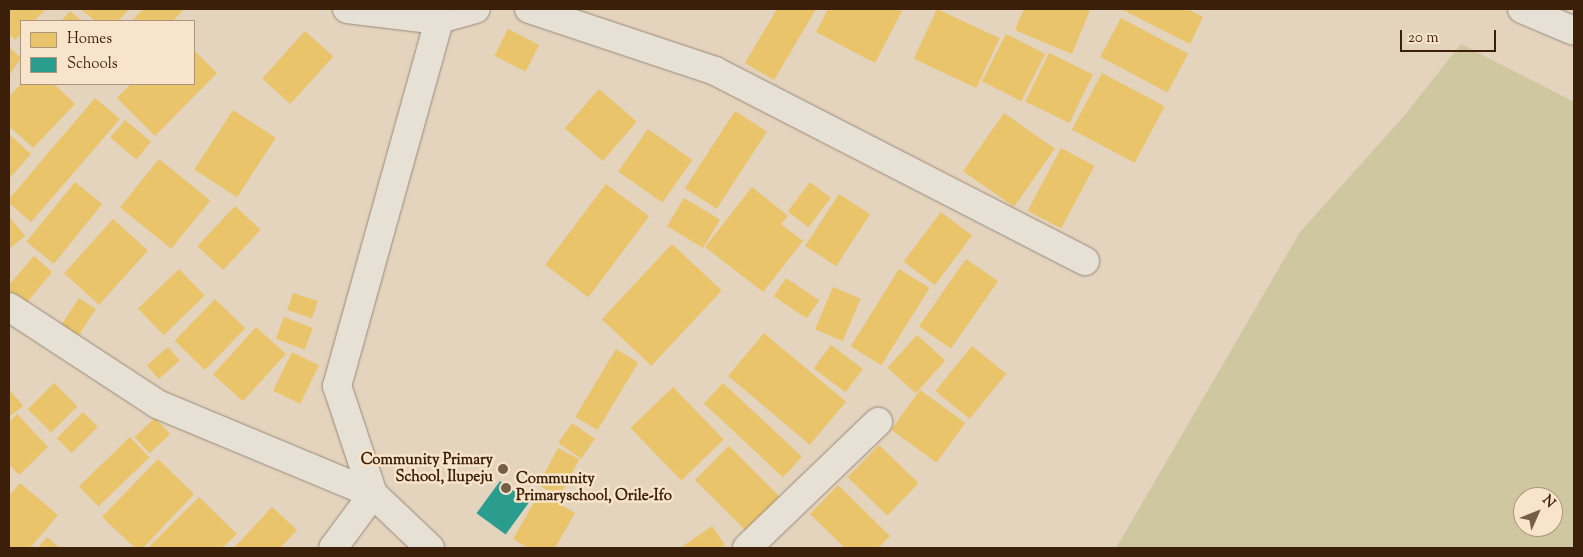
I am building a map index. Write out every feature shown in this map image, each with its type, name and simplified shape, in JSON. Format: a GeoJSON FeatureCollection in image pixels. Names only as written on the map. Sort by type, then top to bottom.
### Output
{"type":"FeatureCollection","features":[{"type":"Feature","properties":{"kind":"street"},"geometry":{"type":"LineString","coordinates":[[347,9],[439,14],[476,9]]}},
{"type":"Feature","properties":{"kind":"street"},"geometry":{"type":"LineString","coordinates":[[529,9],[715,71],[1085,261]]}},
{"type":"Feature","properties":{"kind":"street"},"geometry":{"type":"LineString","coordinates":[[1522,9],[1574,31]]}},
{"type":"Feature","properties":{"kind":"street"},"geometry":{"type":"LineString","coordinates":[[373,494],[337,386],[439,14]]}},
{"type":"Feature","properties":{"kind":"street"},"geometry":{"type":"LineString","coordinates":[[9,308],[157,404],[373,494],[430,548]]}},
{"type":"Feature","properties":{"kind":"street"},"geometry":{"type":"LineString","coordinates":[[747,548],[878,422]]}},
{"type":"Feature","properties":{"kind":"street"},"geometry":{"type":"LineString","coordinates":[[333,548],[373,494]]}},
{"type":"Feature","properties":{"kind":"shaded area"},"geometry":{"type":"Polygon","coordinates":[[[1461,44],[1574,102],[1574,548],[1116,548],[1300,232],[1404,116],[1461,44]]]}},
{"type":"Feature","properties":{"kind":"building: Homes"},"geometry":{"type":"Polygon","coordinates":[[[9,9],[46,9],[35,20],[20,20],[20,35],[15,40],[9,34],[9,9]]]}},
{"type":"Feature","properties":{"kind":"building: Homes"},"geometry":{"type":"Polygon","coordinates":[[[81,9],[129,9],[119,20],[94,20],[81,9]]]}},
{"type":"Feature","properties":{"kind":"building: Homes"},"geometry":{"type":"Polygon","coordinates":[[[143,9],[184,9],[174,20],[133,20],[143,9]]]}},
{"type":"Feature","properties":{"kind":"building: Homes"},"geometry":{"type":"Polygon","coordinates":[[[777,9],[816,9],[774,80],[745,63],[777,9]]]}},
{"type":"Feature","properties":{"kind":"building: Homes"},"geometry":{"type":"Polygon","coordinates":[[[828,9],[898,9],[902,11],[875,63],[816,32],[828,9]]]}},
{"type":"Feature","properties":{"kind":"building: Homes"},"geometry":{"type":"Polygon","coordinates":[[[937,9],[1000,38],[976,88],[914,59],[937,9]]]}},
{"type":"Feature","properties":{"kind":"building: Homes"},"geometry":{"type":"Polygon","coordinates":[[[1024,9],[1090,10],[1072,54],[1015,30],[1024,9]]]}},
{"type":"Feature","properties":{"kind":"building: Homes"},"geometry":{"type":"Polygon","coordinates":[[[1121,9],[1187,9],[1203,17],[1190,44],[1121,9]]]}},
{"type":"Feature","properties":{"kind":"building: Homes"},"geometry":{"type":"Polygon","coordinates":[[[70,11],[81,20],[62,20],[70,11]]]}},
{"type":"Feature","properties":{"kind":"building: Homes"},"geometry":{"type":"Polygon","coordinates":[[[1121,18],[1188,54],[1167,93],[1100,57],[1121,18]]]}},
{"type":"Feature","properties":{"kind":"building: Homes"},"geometry":{"type":"Polygon","coordinates":[[[508,29],[539,45],[526,72],[494,56],[508,29]]]}},
{"type":"Feature","properties":{"kind":"building: Homes"},"geometry":{"type":"Polygon","coordinates":[[[305,31],[333,56],[290,104],[262,79],[305,31]]]}},
{"type":"Feature","properties":{"kind":"building: Homes"},"geometry":{"type":"Polygon","coordinates":[[[1006,34],[1045,54],[1021,101],[982,81],[1006,34]]]}},
{"type":"Feature","properties":{"kind":"building: Homes"},"geometry":{"type":"Polygon","coordinates":[[[9,47],[20,57],[20,60],[9,76],[9,47]]]}},
{"type":"Feature","properties":{"kind":"building: Homes"},"geometry":{"type":"Polygon","coordinates":[[[195,51],[217,73],[155,136],[117,98],[130,85],[195,85],[195,51]]]}},
{"type":"Feature","properties":{"kind":"building: Homes"},"geometry":{"type":"Polygon","coordinates":[[[1049,53],[1093,74],[1069,123],[1025,102],[1049,53]]]}},
{"type":"Feature","properties":{"kind":"building: Homes"},"geometry":{"type":"Polygon","coordinates":[[[1102,73],[1165,106],[1135,163],[1072,130],[1102,73]]]}},
{"type":"Feature","properties":{"kind":"building: Homes"},"geometry":{"type":"Polygon","coordinates":[[[20,85],[55,85],[75,104],[33,148],[9,126],[9,97],[20,85]]]}},
{"type":"Feature","properties":{"kind":"building: Homes"},"geometry":{"type":"Polygon","coordinates":[[[599,89],[637,122],[603,161],[565,128],[599,89]]]}},
{"type":"Feature","properties":{"kind":"building: Homes"},"geometry":{"type":"Polygon","coordinates":[[[95,98],[120,119],[31,222],[9,203],[9,199],[95,98]]]}},
{"type":"Feature","properties":{"kind":"building: Homes"},"geometry":{"type":"Polygon","coordinates":[[[233,110],[276,138],[237,197],[194,170],[233,110]]]}},
{"type":"Feature","properties":{"kind":"building: Homes"},"geometry":{"type":"Polygon","coordinates":[[[735,111],[767,132],[717,209],[685,188],[735,111]]]}},
{"type":"Feature","properties":{"kind":"building: Homes"},"geometry":{"type":"Polygon","coordinates":[[[1004,113],[1055,149],[1014,207],[963,171],[1004,113]]]}},
{"type":"Feature","properties":{"kind":"building: Homes"},"geometry":{"type":"Polygon","coordinates":[[[125,120],[151,142],[136,159],[110,138],[125,120]]]}},
{"type":"Feature","properties":{"kind":"building: Homes"},"geometry":{"type":"Polygon","coordinates":[[[648,129],[692,160],[662,203],[618,172],[648,129]]]}},
{"type":"Feature","properties":{"kind":"building: Homes"},"geometry":{"type":"Polygon","coordinates":[[[9,134],[31,154],[9,179],[9,134]]]}},
{"type":"Feature","properties":{"kind":"building: Homes"},"geometry":{"type":"Polygon","coordinates":[[[1061,148],[1095,166],[1061,229],[1028,211],[1061,148]]]}},
{"type":"Feature","properties":{"kind":"building: Homes"},"geometry":{"type":"Polygon","coordinates":[[[159,159],[210,201],[171,249],[120,207],[159,159]]]}},
{"type":"Feature","properties":{"kind":"building: Homes"},"geometry":{"type":"Polygon","coordinates":[[[75,182],[102,204],[54,264],[27,242],[75,182]]]}},
{"type":"Feature","properties":{"kind":"building: Homes"},"geometry":{"type":"Polygon","coordinates":[[[810,182],[831,198],[808,227],[788,212],[810,182]]]}},
{"type":"Feature","properties":{"kind":"building: Homes"},"geometry":{"type":"Polygon","coordinates":[[[606,184],[649,216],[588,297],[545,265],[606,184]]]}},
{"type":"Feature","properties":{"kind":"building: Homes"},"geometry":{"type":"Polygon","coordinates":[[[752,187],[788,216],[781,224],[803,241],[763,292],[705,247],[752,187]]]}},
{"type":"Feature","properties":{"kind":"building: Homes"},"geometry":{"type":"Polygon","coordinates":[[[839,194],[870,214],[836,266],[805,246],[839,194]]]}},
{"type":"Feature","properties":{"kind":"building: Homes"},"geometry":{"type":"Polygon","coordinates":[[[684,198],[720,220],[703,248],[667,226],[684,198]]]}},
{"type":"Feature","properties":{"kind":"building: Homes"},"geometry":{"type":"Polygon","coordinates":[[[235,206],[261,230],[223,270],[197,246],[235,206]]]}},
{"type":"Feature","properties":{"kind":"building: Homes"},"geometry":{"type":"Polygon","coordinates":[[[941,212],[972,235],[935,285],[904,262],[941,212]]]}},
{"type":"Feature","properties":{"kind":"building: Homes"},"geometry":{"type":"Polygon","coordinates":[[[9,217],[25,236],[9,249],[9,217]]]}},
{"type":"Feature","properties":{"kind":"building: Homes"},"geometry":{"type":"Polygon","coordinates":[[[113,219],[148,250],[99,305],[64,273],[113,219]]]}},
{"type":"Feature","properties":{"kind":"building: Homes"},"geometry":{"type":"Polygon","coordinates":[[[672,244],[722,290],[651,366],[602,319],[672,244]]]}},
{"type":"Feature","properties":{"kind":"building: Homes"},"geometry":{"type":"Polygon","coordinates":[[[34,256],[52,272],[24,306],[9,294],[9,285],[34,256]]]}},
{"type":"Feature","properties":{"kind":"building: Homes"},"geometry":{"type":"Polygon","coordinates":[[[966,259],[998,281],[951,349],[919,326],[966,259]]]}},
{"type":"Feature","properties":{"kind":"building: Homes"},"geometry":{"type":"Polygon","coordinates":[[[179,269],[205,296],[164,335],[138,309],[179,269]]]}},
{"type":"Feature","properties":{"kind":"building: Homes"},"geometry":{"type":"Polygon","coordinates":[[[899,269],[930,288],[881,365],[851,346],[899,269]]]}},
{"type":"Feature","properties":{"kind":"building: Homes"},"geometry":{"type":"Polygon","coordinates":[[[786,278],[819,300],[807,319],[774,296],[786,278]]]}},
{"type":"Feature","properties":{"kind":"building: Homes"},"geometry":{"type":"Polygon","coordinates":[[[833,287],[861,299],[843,341],[815,329],[833,287]]]}},
{"type":"Feature","properties":{"kind":"building: Homes"},"geometry":{"type":"Polygon","coordinates":[[[293,293],[318,301],[312,318],[287,310],[293,293]]]}},
{"type":"Feature","properties":{"kind":"building: Homes"},"geometry":{"type":"Polygon","coordinates":[[[79,298],[96,309],[77,338],[60,327],[79,298]]]}},
{"type":"Feature","properties":{"kind":"building: Homes"},"geometry":{"type":"Polygon","coordinates":[[[215,299],[245,328],[205,370],[175,341],[215,299]]]}},
{"type":"Feature","properties":{"kind":"building: Homes"},"geometry":{"type":"Polygon","coordinates":[[[284,317],[313,328],[305,350],[276,338],[284,317]]]}},
{"type":"Feature","properties":{"kind":"building: Homes"},"geometry":{"type":"Polygon","coordinates":[[[256,327],[286,354],[243,401],[213,375],[256,327]]]}},
{"type":"Feature","properties":{"kind":"building: Homes"},"geometry":{"type":"Polygon","coordinates":[[[764,333],[846,402],[810,445],[728,376],[764,333]]]}},
{"type":"Feature","properties":{"kind":"building: Homes"},"geometry":{"type":"Polygon","coordinates":[[[917,335],[945,360],[916,393],[888,368],[917,335]]]}},
{"type":"Feature","properties":{"kind":"building: Homes"},"geometry":{"type":"Polygon","coordinates":[[[831,345],[863,369],[845,392],[814,368],[831,345]]]}},
{"type":"Feature","properties":{"kind":"building: Homes"},"geometry":{"type":"Polygon","coordinates":[[[972,346],[1006,374],[970,419],[935,391],[972,346]]]}},
{"type":"Feature","properties":{"kind":"building: Homes"},"geometry":{"type":"Polygon","coordinates":[[[168,347],[180,361],[159,379],[147,365],[168,347]]]}},
{"type":"Feature","properties":{"kind":"building: Homes"},"geometry":{"type":"Polygon","coordinates":[[[616,349],[638,362],[598,430],[575,417],[616,349]]]}},
{"type":"Feature","properties":{"kind":"building: Homes"},"geometry":{"type":"Polygon","coordinates":[[[292,352],[319,365],[300,404],[273,391],[292,352]]]}},
{"type":"Feature","properties":{"kind":"building: Homes"},"geometry":{"type":"Polygon","coordinates":[[[54,383],[77,406],[51,432],[28,409],[54,383]]]}},
{"type":"Feature","properties":{"kind":"building: Homes"},"geometry":{"type":"Polygon","coordinates":[[[723,383],[802,457],[783,477],[704,403],[723,383]]]}},
{"type":"Feature","properties":{"kind":"building: Homes"},"geometry":{"type":"Polygon","coordinates":[[[673,387],[724,440],[681,480],[631,428],[673,387]]]}},
{"type":"Feature","properties":{"kind":"building: Homes"},"geometry":{"type":"Polygon","coordinates":[[[9,389],[23,406],[9,417],[9,389]]]}},
{"type":"Feature","properties":{"kind":"building: Homes"},"geometry":{"type":"Polygon","coordinates":[[[920,390],[965,423],[937,463],[891,430],[920,390]]]}},
{"type":"Feature","properties":{"kind":"building: Homes"},"geometry":{"type":"Polygon","coordinates":[[[83,412],[98,427],[72,453],[57,438],[83,412]]]}},
{"type":"Feature","properties":{"kind":"building: Homes"},"geometry":{"type":"Polygon","coordinates":[[[17,414],[48,447],[19,475],[9,464],[9,422],[17,414]]]}},
{"type":"Feature","properties":{"kind":"building: Homes"},"geometry":{"type":"Polygon","coordinates":[[[155,418],[170,434],[150,453],[135,437],[155,418]]]}},
{"type":"Feature","properties":{"kind":"building: Homes"},"geometry":{"type":"Polygon","coordinates":[[[572,423],[595,439],[581,459],[558,443],[572,423]]]}},
{"type":"Feature","properties":{"kind":"building: Homes"},"geometry":{"type":"Polygon","coordinates":[[[130,437],[149,457],[98,506],[79,486],[130,437]]]}},
{"type":"Feature","properties":{"kind":"building: Homes"},"geometry":{"type":"Polygon","coordinates":[[[879,445],[919,483],[887,516],[848,477],[879,445]]]}},
{"type":"Feature","properties":{"kind":"building: Homes"},"geometry":{"type":"Polygon","coordinates":[[[729,446],[781,498],[747,532],[695,480],[729,446]]]}},
{"type":"Feature","properties":{"kind":"building: Homes"},"geometry":{"type":"Polygon","coordinates":[[[558,448],[579,459],[559,496],[538,485],[558,448]]]}},
{"type":"Feature","properties":{"kind":"building: Homes"},"geometry":{"type":"Polygon","coordinates":[[[158,459],[194,494],[143,548],[135,548],[102,517],[158,459]]]}},
{"type":"Feature","properties":{"kind":"building: Homes"},"geometry":{"type":"Polygon","coordinates":[[[20,483],[58,515],[30,548],[9,548],[9,496],[20,483]]]}},
{"type":"Feature","properties":{"kind":"building: Homes"},"geometry":{"type":"Polygon","coordinates":[[[838,485],[890,536],[878,548],[845,548],[810,514],[838,485]]]}},
{"type":"Feature","properties":{"kind":"building: Homes"},"geometry":{"type":"Polygon","coordinates":[[[540,492],[575,513],[555,548],[528,548],[513,539],[540,492]]]}},
{"type":"Feature","properties":{"kind":"building: Homes"},"geometry":{"type":"Polygon","coordinates":[[[199,497],[237,534],[222,548],[148,548],[199,497]]]}},
{"type":"Feature","properties":{"kind":"building: Homes"},"geometry":{"type":"Polygon","coordinates":[[[272,507],[297,530],[280,548],[234,548],[272,507]]]}},
{"type":"Feature","properties":{"kind":"building: Homes"},"geometry":{"type":"Polygon","coordinates":[[[712,526],[725,545],[720,548],[680,548],[712,526]]]}},
{"type":"Feature","properties":{"kind":"building: Homes"},"geometry":{"type":"Polygon","coordinates":[[[47,537],[60,548],[38,548],[47,537]]]}},
{"type":"Feature","properties":{"kind":"building: Schools"},"geometry":{"type":"Polygon","coordinates":[[[500,481],[529,502],[506,535],[476,513],[500,481]]]}},
{"type":"Feature","properties":{"kind":"place","name":"Community Primary School, Ilupeju"},"geometry":{"type":"Point","coordinates":[503,469]}},
{"type":"Feature","properties":{"kind":"place","name":"Community Primaryschool, Orile-Ifo"},"geometry":{"type":"Point","coordinates":[506,488]}}]}
